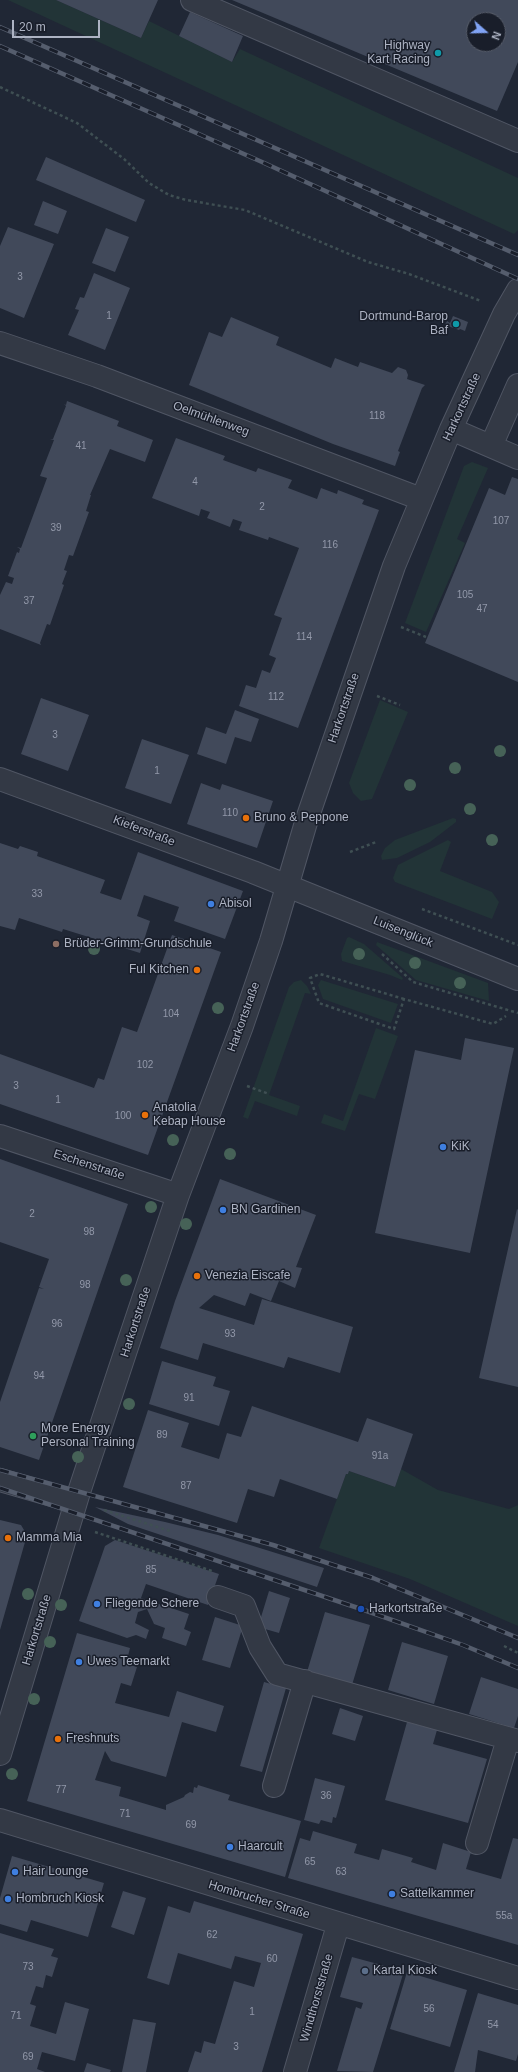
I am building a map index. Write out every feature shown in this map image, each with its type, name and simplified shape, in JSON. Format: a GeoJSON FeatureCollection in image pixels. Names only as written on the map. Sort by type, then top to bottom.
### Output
{"type":"FeatureCollection","features":[{"type":"Feature","properties":{"kind":"street"},"geometry":{"type":"LineString","coordinates":[[192,0],[518,140]]}},
{"type":"Feature","properties":{"kind":"street","name":"Harkortstraße"},"geometry":{"type":"LineString","coordinates":[[0,1754],[4,1729],[76,1502],[178,1195],[242,1026],[342,713],[394,566],[451,429],[506,310],[518,290]]}},
{"type":"Feature","properties":{"kind":"street","name":"Oelmühlenweg"},"geometry":{"type":"LineString","coordinates":[[0,343],[97,376],[421,499]]}},
{"type":"Feature","properties":{"kind":"street"},"geometry":{"type":"LineString","coordinates":[[491,446],[518,384]]}},
{"type":"Feature","properties":{"kind":"street"},"geometry":{"type":"LineString","coordinates":[[451,429],[518,458]]}},
{"type":"Feature","properties":{"kind":"street","name":"Kieferstraße"},"geometry":{"type":"LineString","coordinates":[[0,779],[110,818],[287,887]]}},
{"type":"Feature","properties":{"kind":"street","name":"Luisenglück"},"geometry":{"type":"LineString","coordinates":[[287,887],[518,979]]}},
{"type":"Feature","properties":{"kind":"street","name":"Eschenstraße"},"geometry":{"type":"LineString","coordinates":[[0,1136],[178,1195]]}},
{"type":"Feature","properties":{"kind":"street"},"geometry":{"type":"LineString","coordinates":[[0,1480],[76,1502]]}},
{"type":"Feature","properties":{"kind":"street"},"geometry":{"type":"LineString","coordinates":[[218,1597],[244,1606],[260,1648],[277,1674],[513,1740],[477,1843]]}},
{"type":"Feature","properties":{"kind":"street"},"geometry":{"type":"LineString","coordinates":[[274,1786],[305,1681]]}},
{"type":"Feature","properties":{"kind":"street","name":"Hombrucher Straße"},"geometry":{"type":"LineString","coordinates":[[0,1820],[518,1978]]}},
{"type":"Feature","properties":{"kind":"street","name":"Windthorststraße"},"geometry":{"type":"LineString","coordinates":[[295,2072],[338,1924]]}},
{"type":"Feature","properties":{"kind":"path"},"geometry":{"type":"LineString","coordinates":[[0,87],[78,123],[124,159],[150,183],[169,195],[186,200],[245,210],[368,262],[409,274],[506,310]]}},
{"type":"Feature","properties":{"kind":"path"},"geometry":{"type":"LineString","coordinates":[[400,627],[426,637]]}},
{"type":"Feature","properties":{"kind":"path"},"geometry":{"type":"LineString","coordinates":[[377,696],[400,705]]}},
{"type":"Feature","properties":{"kind":"path"},"geometry":{"type":"LineString","coordinates":[[350,852],[376,842]]}},
{"type":"Feature","properties":{"kind":"path"},"geometry":{"type":"LineString","coordinates":[[378,950],[412,982],[518,1013]]}},
{"type":"Feature","properties":{"kind":"path"},"geometry":{"type":"LineString","coordinates":[[404,999],[394,1028],[319,1003],[310,978],[320,974],[493,1024],[506,1016]]}},
{"type":"Feature","properties":{"kind":"path"},"geometry":{"type":"LineString","coordinates":[[247,1086],[269,1094]]}},
{"type":"Feature","properties":{"kind":"path"},"geometry":{"type":"LineString","coordinates":[[104,1510],[170,1531]]}},
{"type":"Feature","properties":{"kind":"path"},"geometry":{"type":"LineString","coordinates":[[70,1524],[221,1574],[218,1597]]}},
{"type":"Feature","properties":{"kind":"path"},"geometry":{"type":"LineString","coordinates":[[504,1646],[518,1653]]}},
{"type":"Feature","properties":{"kind":"shaded area"},"geometry":{"type":"Polygon","coordinates":[[[8,0],[56,0],[141,38],[149,21],[232,62],[240,49],[518,178],[518,230],[514,234],[8,0]]]}},
{"type":"Feature","properties":{"kind":"shaded area"},"geometry":{"type":"Polygon","coordinates":[[[472,462],[488,468],[457,539],[465,543],[426,632],[405,623],[464,466],[472,462]]]}},
{"type":"Feature","properties":{"kind":"shaded area"},"geometry":{"type":"Polygon","coordinates":[[[380,700],[408,712],[372,799],[361,801],[353,793],[349,783],[380,700]]]}},
{"type":"Feature","properties":{"kind":"shaded area"},"geometry":{"type":"Polygon","coordinates":[[[453,818],[456,819],[456,822],[430,842],[397,858],[382,860],[381,856],[385,848],[395,840],[453,818]]]}},
{"type":"Feature","properties":{"kind":"shaded area"},"geometry":{"type":"Polygon","coordinates":[[[448,840],[451,842],[440,871],[492,892],[499,902],[492,919],[395,882],[393,878],[398,865],[448,840]]]}},
{"type":"Feature","properties":{"kind":"shaded area"},"geometry":{"type":"Polygon","coordinates":[[[349,937],[364,944],[403,978],[402,980],[342,961],[341,954],[347,938],[349,937]]]}},
{"type":"Feature","properties":{"kind":"shaded area"},"geometry":{"type":"Polygon","coordinates":[[[377,942],[488,983],[489,1001],[416,980],[376,945],[377,942]]]}},
{"type":"Feature","properties":{"kind":"shaded area"},"geometry":{"type":"Polygon","coordinates":[[[301,980],[307,986],[311,994],[305,993],[269,1095],[300,1106],[297,1116],[255,1101],[248,1119],[243,1117],[289,987],[294,982],[301,980]]]}},
{"type":"Feature","properties":{"kind":"shaded area"},"geometry":{"type":"Polygon","coordinates":[[[321,980],[398,1004],[391,1023],[323,999],[318,985],[321,980]]]}},
{"type":"Feature","properties":{"kind":"shaded area"},"geometry":{"type":"Polygon","coordinates":[[[376,1028],[398,1036],[375,1099],[359,1094],[345,1131],[321,1123],[324,1114],[343,1121],[376,1028]]]}},
{"type":"Feature","properties":{"kind":"shaded area"},"geometry":{"type":"Polygon","coordinates":[[[401,1469],[438,1490],[509,1509],[518,1505],[518,1626],[410,1579],[319,1548],[346,1474],[348,1474],[349,1471],[395,1487],[401,1469]]]}},
{"type":"Feature","properties":{"kind":"building"},"geometry":{"type":"Polygon","coordinates":[[[56,0],[158,0],[141,38],[56,0]]]}},
{"type":"Feature","properties":{"kind":"building","name":"Highway Kart Racing"},"geometry":{"type":"Polygon","coordinates":[[[232,0],[518,0],[518,62],[497,111],[232,0]]]}},
{"type":"Feature","properties":{"kind":"building"},"geometry":{"type":"Polygon","coordinates":[[[190,12],[243,36],[232,62],[179,36],[190,12]]]}},
{"type":"Feature","properties":{"kind":"building"},"geometry":{"type":"Polygon","coordinates":[[[46,157],[145,200],[136,222],[36,180],[46,157]]]}},
{"type":"Feature","properties":{"kind":"building"},"geometry":{"type":"Polygon","coordinates":[[[43,201],[67,211],[58,234],[34,225],[43,201]]]}},
{"type":"Feature","properties":{"kind":"building"},"geometry":{"type":"Polygon","coordinates":[[[8,227],[54,244],[24,318],[0,308],[0,246],[8,227]]]}},
{"type":"Feature","properties":{"kind":"building"},"geometry":{"type":"Polygon","coordinates":[[[106,228],[129,237],[115,272],[92,263],[106,228]]]}},
{"type":"Feature","properties":{"kind":"building"},"geometry":{"type":"Polygon","coordinates":[[[94,273],[130,288],[105,350],[68,335],[79,310],[75,309],[80,297],[84,298],[94,273]]]}},
{"type":"Feature","properties":{"kind":"building","name":"Dortmund-Barop Baf"},"geometry":{"type":"Polygon","coordinates":[[[453,316],[468,322],[465,331],[445,325],[447,321],[450,323],[453,316]]]}},
{"type":"Feature","properties":{"kind":"building"},"geometry":{"type":"Polygon","coordinates":[[[231,317],[279,337],[276,345],[331,368],[335,358],[358,367],[360,362],[392,373],[398,367],[406,370],[408,375],[407,379],[425,385],[422,388],[398,451],[400,452],[395,466],[333,444],[189,385],[209,332],[222,337],[231,317]]]}},
{"type":"Feature","properties":{"kind":"building"},"geometry":{"type":"Polygon","coordinates":[[[67,401],[119,421],[117,426],[153,440],[145,462],[110,449],[90,495],[86,511],[89,512],[73,556],[69,555],[64,570],[67,571],[62,584],[64,585],[50,625],[47,624],[40,643],[41,645],[0,629],[0,595],[6,582],[12,584],[14,578],[8,576],[17,552],[19,553],[20,549],[17,547],[21,548],[47,478],[40,476],[54,440],[50,439],[53,439],[66,406],[64,404],[66,405],[67,401]]]}},
{"type":"Feature","properties":{"kind":"building"},"geometry":{"type":"Polygon","coordinates":[[[176,438],[225,456],[223,460],[256,472],[258,468],[292,480],[288,488],[317,499],[321,488],[337,494],[338,490],[364,500],[362,504],[379,510],[298,728],[239,706],[246,685],[256,688],[262,670],[270,673],[276,658],[269,655],[282,618],[274,615],[299,548],[269,537],[268,540],[239,530],[242,522],[233,519],[230,527],[207,518],[210,512],[201,509],[199,516],[152,498],[176,438]]]}},
{"type":"Feature","properties":{"kind":"building"},"geometry":{"type":"Polygon","coordinates":[[[512,477],[518,479],[518,682],[425,643],[489,488],[505,495],[512,477]]]}},
{"type":"Feature","properties":{"kind":"building"},"geometry":{"type":"Polygon","coordinates":[[[41,698],[89,715],[68,771],[21,754],[41,698]]]}},
{"type":"Feature","properties":{"kind":"building"},"geometry":{"type":"Polygon","coordinates":[[[235,710],[259,719],[251,742],[235,737],[226,764],[197,754],[206,727],[226,734],[235,710]]]}},
{"type":"Feature","properties":{"kind":"building"},"geometry":{"type":"Polygon","coordinates":[[[142,739],[189,755],[171,804],[125,788],[142,739]]]}},
{"type":"Feature","properties":{"kind":"building"},"geometry":{"type":"Polygon","coordinates":[[[201,783],[220,790],[222,784],[273,801],[257,848],[187,824],[201,783]]]}},
{"type":"Feature","properties":{"kind":"building"},"geometry":{"type":"Polygon","coordinates":[[[0,843],[18,849],[20,846],[38,852],[37,856],[105,880],[100,893],[121,900],[138,852],[243,891],[225,939],[174,921],[179,907],[144,895],[137,916],[150,921],[140,953],[63,929],[62,932],[19,918],[15,930],[0,926],[0,843]]]}},
{"type":"Feature","properties":{"kind":"building"},"geometry":{"type":"Polygon","coordinates":[[[172,935],[221,952],[148,1155],[0,1104],[0,1054],[94,1088],[98,1078],[104,1080],[122,1027],[137,1032],[172,935]]]}},
{"type":"Feature","properties":{"kind":"building"},"geometry":{"type":"Polygon","coordinates":[[[465,1038],[514,1048],[470,1253],[375,1233],[415,1050],[461,1060],[465,1038]]]}},
{"type":"Feature","properties":{"kind":"building"},"geometry":{"type":"Polygon","coordinates":[[[0,1159],[128,1204],[39,1460],[0,1447],[0,1402],[39,1288],[44,1289],[39,1287],[49,1259],[0,1242],[0,1159]]]}},
{"type":"Feature","properties":{"kind":"building"},"geometry":{"type":"Polygon","coordinates":[[[220,1179],[316,1215],[296,1267],[302,1268],[295,1288],[279,1281],[271,1301],[250,1293],[245,1306],[214,1295],[199,1308],[254,1325],[262,1299],[353,1327],[340,1373],[288,1357],[284,1368],[203,1343],[198,1360],[160,1348],[175,1301],[220,1179]]]}},
{"type":"Feature","properties":{"kind":"building"},"geometry":{"type":"Polygon","coordinates":[[[517,1209],[518,1210],[518,1387],[479,1378],[517,1209]]]}},
{"type":"Feature","properties":{"kind":"building"},"geometry":{"type":"Polygon","coordinates":[[[162,1361],[216,1377],[213,1386],[230,1391],[219,1426],[149,1404],[162,1361]]]}},
{"type":"Feature","properties":{"kind":"building"},"geometry":{"type":"Polygon","coordinates":[[[252,1406],[358,1442],[367,1418],[413,1434],[395,1487],[349,1471],[348,1474],[346,1474],[337,1499],[280,1479],[274,1497],[248,1489],[237,1523],[123,1487],[148,1410],[189,1423],[181,1447],[219,1459],[227,1433],[241,1437],[252,1406]]]}},
{"type":"Feature","properties":{"kind":"building"},"geometry":{"type":"Polygon","coordinates":[[[95,1507],[218,1535],[324,1568],[317,1587],[128,1524],[95,1507]]]}},
{"type":"Feature","properties":{"kind":"building"},"geometry":{"type":"Polygon","coordinates":[[[0,1520],[21,1525],[27,1535],[0,1630],[0,1520]]]}},
{"type":"Feature","properties":{"kind":"building"},"geometry":{"type":"Polygon","coordinates":[[[115,1540],[219,1574],[208,1605],[146,1584],[141,1598],[189,1614],[184,1629],[191,1632],[186,1646],[162,1638],[165,1628],[154,1624],[147,1609],[138,1612],[135,1623],[149,1630],[146,1639],[136,1635],[127,1638],[79,1621],[105,1546],[115,1540]]]}},
{"type":"Feature","properties":{"kind":"building"},"geometry":{"type":"Polygon","coordinates":[[[269,1591],[290,1598],[279,1633],[258,1627],[269,1591]]]}},
{"type":"Feature","properties":{"kind":"building"},"geometry":{"type":"Polygon","coordinates":[[[325,1612],[370,1625],[352,1685],[307,1672],[325,1612]]]}},
{"type":"Feature","properties":{"kind":"building"},"geometry":{"type":"Polygon","coordinates":[[[215,1617],[243,1626],[230,1668],[202,1660],[215,1617]]]}},
{"type":"Feature","properties":{"kind":"building"},"geometry":{"type":"Polygon","coordinates":[[[77,1633],[130,1648],[126,1664],[137,1667],[131,1686],[121,1683],[115,1703],[169,1717],[177,1691],[224,1706],[216,1732],[182,1722],[166,1777],[111,1761],[105,1751],[95,1780],[121,1787],[119,1796],[166,1810],[166,1805],[184,1797],[190,1792],[193,1793],[194,1787],[197,1788],[198,1785],[230,1795],[228,1800],[301,1821],[285,1877],[27,1801],[77,1633]]]}},
{"type":"Feature","properties":{"kind":"building"},"geometry":{"type":"Polygon","coordinates":[[[402,1642],[448,1656],[434,1704],[388,1690],[402,1642]]]}},
{"type":"Feature","properties":{"kind":"building"},"geometry":{"type":"Polygon","coordinates":[[[481,1677],[518,1689],[518,1716],[514,1728],[469,1714],[481,1677]]]}},
{"type":"Feature","properties":{"kind":"building"},"geometry":{"type":"Polygon","coordinates":[[[264,1682],[286,1688],[262,1772],[240,1766],[264,1682]]]}},
{"type":"Feature","properties":{"kind":"building"},"geometry":{"type":"Polygon","coordinates":[[[340,1708],[363,1716],[355,1741],[332,1734],[340,1708]]]}},
{"type":"Feature","properties":{"kind":"building"},"geometry":{"type":"Polygon","coordinates":[[[407,1722],[437,1730],[433,1744],[487,1759],[468,1823],[385,1800],[407,1722]]]}},
{"type":"Feature","properties":{"kind":"building"},"geometry":{"type":"Polygon","coordinates":[[[315,1778],[345,1786],[336,1818],[333,1817],[332,1823],[321,1820],[319,1824],[304,1820],[315,1778]]]}},
{"type":"Feature","properties":{"kind":"building"},"geometry":{"type":"Polygon","coordinates":[[[313,1831],[357,1844],[354,1853],[379,1860],[382,1849],[413,1858],[411,1862],[436,1870],[443,1843],[471,1852],[466,1869],[501,1879],[513,1838],[518,1839],[518,1945],[288,1878],[300,1838],[310,1841],[313,1831]]]}},
{"type":"Feature","properties":{"kind":"building"},"geometry":{"type":"Polygon","coordinates":[[[12,1856],[104,1883],[88,1937],[31,1920],[27,1932],[0,1924],[0,1898],[12,1856]]]}},
{"type":"Feature","properties":{"kind":"building"},"geometry":{"type":"Polygon","coordinates":[[[123,1891],[146,1898],[134,1935],[111,1927],[123,1891]]]}},
{"type":"Feature","properties":{"kind":"building"},"geometry":{"type":"Polygon","coordinates":[[[194,1901],[303,1934],[262,2072],[188,2072],[195,2051],[201,2053],[204,2041],[215,2044],[234,1981],[254,1987],[261,1963],[235,1956],[231,1969],[178,1953],[169,1985],[147,1978],[168,1906],[190,1913],[194,1901]]]}},
{"type":"Feature","properties":{"kind":"building"},"geometry":{"type":"Polygon","coordinates":[[[0,1933],[54,1949],[51,1956],[58,1958],[52,1977],[46,1975],[43,1988],[36,1986],[30,2004],[36,2006],[30,2026],[56,2034],[65,2002],[89,2009],[75,2061],[42,2052],[37,2069],[45,2072],[0,2072],[0,1933]]]}},
{"type":"Feature","properties":{"kind":"building"},"geometry":{"type":"Polygon","coordinates":[[[352,1957],[404,1971],[373,2072],[337,2071],[356,2007],[361,2009],[363,2003],[340,1997],[352,1957]]]}},
{"type":"Feature","properties":{"kind":"building"},"geometry":{"type":"Polygon","coordinates":[[[407,1972],[467,1990],[450,2047],[390,2029],[407,1972]]]}},
{"type":"Feature","properties":{"kind":"building"},"geometry":{"type":"Polygon","coordinates":[[[478,1993],[518,2005],[518,2054],[516,2061],[478,2050],[475,2072],[454,2072],[478,1993]]]}},
{"type":"Feature","properties":{"kind":"building"},"geometry":{"type":"Polygon","coordinates":[[[133,2019],[156,2023],[146,2072],[122,2072],[133,2019]]]}},
{"type":"Feature","properties":{"kind":"building"},"geometry":{"type":"Polygon","coordinates":[[[87,2063],[111,2070],[110,2072],[84,2072],[87,2063]]]}},
{"type":"Feature","properties":{"kind":"railway"},"geometry":{"type":"LineString","coordinates":[[0,27],[518,255]]}},
{"type":"Feature","properties":{"kind":"railway"},"geometry":{"type":"LineString","coordinates":[[0,46],[262,162],[518,279]]}},
{"type":"Feature","properties":{"kind":"railway"},"geometry":{"type":"LineString","coordinates":[[0,1470],[273,1545],[373,1578],[518,1638]]}},
{"type":"Feature","properties":{"kind":"railway"},"geometry":{"type":"LineString","coordinates":[[0,1488],[361,1609],[463,1645],[518,1668]]}},
{"type":"Feature","properties":{"kind":"place","name":"Highway Kart Racing"},"geometry":{"type":"Point","coordinates":[438,53]}},
{"type":"Feature","properties":{"kind":"place","name":"Dortmund-Barop Baf"},"geometry":{"type":"Point","coordinates":[456,324]}},
{"type":"Feature","properties":{"kind":"place","name":"Bruno & Peppone"},"geometry":{"type":"Point","coordinates":[246,818]}},
{"type":"Feature","properties":{"kind":"place","name":"Abisol"},"geometry":{"type":"Point","coordinates":[211,904]}},
{"type":"Feature","properties":{"kind":"place","name":"Brüder-Grimm-Grundschule"},"geometry":{"type":"Point","coordinates":[56,944]}},
{"type":"Feature","properties":{"kind":"place","name":"Ful Kitchen"},"geometry":{"type":"Point","coordinates":[197,970]}},
{"type":"Feature","properties":{"kind":"place","name":"Anatolia Kebap House"},"geometry":{"type":"Point","coordinates":[145,1115]}},
{"type":"Feature","properties":{"kind":"place","name":"KiK"},"geometry":{"type":"Point","coordinates":[443,1147]}},
{"type":"Feature","properties":{"kind":"place","name":"BN Gardinen"},"geometry":{"type":"Point","coordinates":[223,1210]}},
{"type":"Feature","properties":{"kind":"place","name":"Venezia Eiscafe"},"geometry":{"type":"Point","coordinates":[197,1276]}},
{"type":"Feature","properties":{"kind":"place","name":"More Energy Personal Training"},"geometry":{"type":"Point","coordinates":[33,1436]}},
{"type":"Feature","properties":{"kind":"place","name":"Mamma Mia"},"geometry":{"type":"Point","coordinates":[8,1538]}},
{"type":"Feature","properties":{"kind":"place","name":"Fliegende Schere"},"geometry":{"type":"Point","coordinates":[97,1604]}},
{"type":"Feature","properties":{"kind":"place","name":"Harkortstraße"},"geometry":{"type":"Point","coordinates":[361,1609]}},
{"type":"Feature","properties":{"kind":"place","name":"Uwes Teemarkt"},"geometry":{"type":"Point","coordinates":[79,1662]}},
{"type":"Feature","properties":{"kind":"place","name":"Freshnuts"},"geometry":{"type":"Point","coordinates":[58,1739]}},
{"type":"Feature","properties":{"kind":"place","name":"Haarcult"},"geometry":{"type":"Point","coordinates":[230,1847]}},
{"type":"Feature","properties":{"kind":"place","name":"Hair Lounge"},"geometry":{"type":"Point","coordinates":[15,1872]}},
{"type":"Feature","properties":{"kind":"place","name":"Sattelkammer"},"geometry":{"type":"Point","coordinates":[392,1894]}},
{"type":"Feature","properties":{"kind":"place","name":"Hombruch Kiosk"},"geometry":{"type":"Point","coordinates":[8,1899]}},
{"type":"Feature","properties":{"kind":"place","name":"Kartal Kiosk"},"geometry":{"type":"Point","coordinates":[365,1971]}}]}
